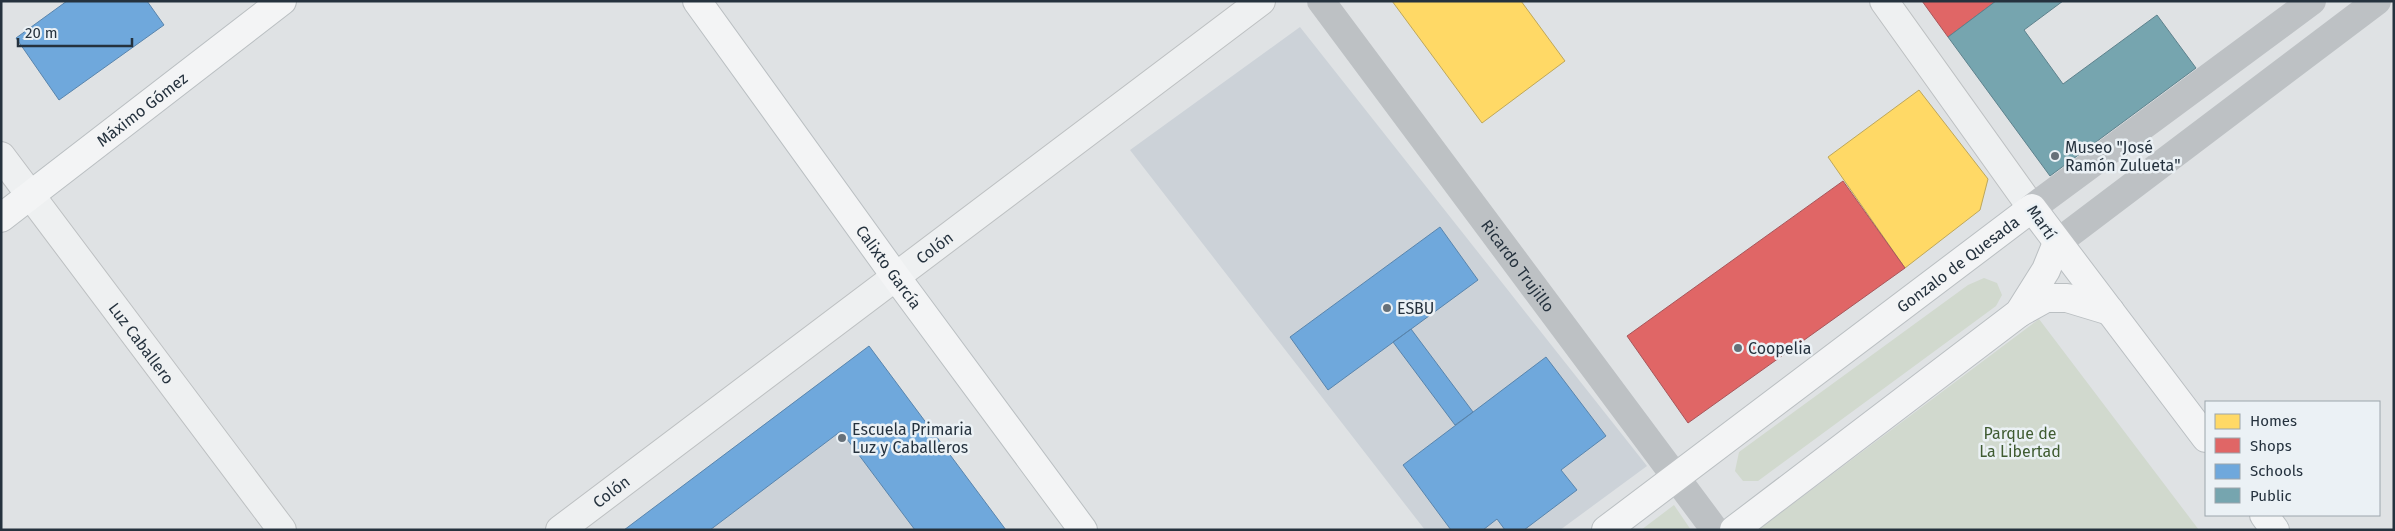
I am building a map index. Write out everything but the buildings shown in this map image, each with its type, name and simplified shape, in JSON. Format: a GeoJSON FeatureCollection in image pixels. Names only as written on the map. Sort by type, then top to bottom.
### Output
{"type":"FeatureCollection","features":[{"type":"Feature","properties":{"kind":"main road","name":"Máximo Gómez"},"geometry":{"type":"LineString","coordinates":[[1,218],[282,1]]}},
{"type":"Feature","properties":{"kind":"main road","name":"Calixto García"},"geometry":{"type":"LineString","coordinates":[[697,1],[896,277],[1083,530]]}},
{"type":"Feature","properties":{"kind":"main road","name":"Ricardo Trujillo"},"geometry":{"type":"LineString","coordinates":[[1321,1],[1715,530]]}},
{"type":"Feature","properties":{"kind":"main road","name":"Gonzalo de Quesada"},"geometry":{"type":"LineString","coordinates":[[1606,530],[2032,208],[2312,1]]}},
{"type":"Feature","properties":{"kind":"main road"},"geometry":{"type":"LineString","coordinates":[[2019,313],[2046,270],[2057,243],[2377,1]]}},
{"type":"Feature","properties":{"kind":"main road","name":"Martí"},"geometry":{"type":"LineString","coordinates":[[2032,208],[2205,437]]}},
{"type":"Feature","properties":{"kind":"main road"},"geometry":{"type":"LineString","coordinates":[[1734,530],[2019,313],[2046,298],[2067,298],[2110,311]]}},
{"type":"Feature","properties":{"kind":"main road"},"geometry":{"type":"LineString","coordinates":[[2265,516],[2275,530]]}},
{"type":"Feature","properties":{"kind":"street","name":"Colón"},"geometry":{"type":"LineString","coordinates":[[560,530],[1261,1]]}},
{"type":"Feature","properties":{"kind":"street","name":"Martí"},"geometry":{"type":"LineString","coordinates":[[1884,1],[2032,208]]}},
{"type":"Feature","properties":{"kind":"street","name":"Luz Caballero"},"geometry":{"type":"LineString","coordinates":[[1,156],[282,530]]}},
{"type":"Feature","properties":{"kind":"shaded area","name":"ESBU"},"geometry":{"type":"Polygon","coordinates":[[[1300,27],[1647,466],[1560,530],[1425,530],[1130,150],[1300,27]]]}},
{"type":"Feature","properties":{"kind":"shaded area","name":"Escuela Primaria Luz y Caballeros"},"geometry":{"type":"Polygon","coordinates":[[[869,346],[1006,530],[624,530],[869,346]]]}},
{"type":"Feature","properties":{"kind":"green space"},"geometry":{"type":"Polygon","coordinates":[[[1984,278],[1997,283],[2002,295],[1996,306],[1758,481],[1743,481],[1735,471],[1739,452],[1968,285],[1984,278]]]}},
{"type":"Feature","properties":{"kind":"green space","name":"Parque de La Libertad"},"geometry":{"type":"Polygon","coordinates":[[[2039,319],[2199,530],[1758,530],[2039,319]]]}},
{"type":"Feature","properties":{"kind":"green space"},"geometry":{"type":"Polygon","coordinates":[[[1674,505],[1691,530],[1641,530],[1674,505]]]}},
{"type":"Feature","properties":{"kind":"place","name":"Museo \"José Ramón Zulueta\""},"geometry":{"type":"Point","coordinates":[2055,156]}},
{"type":"Feature","properties":{"kind":"place","name":"ESBU"},"geometry":{"type":"Point","coordinates":[1387,308]}},
{"type":"Feature","properties":{"kind":"place","name":"Coopelia"},"geometry":{"type":"Point","coordinates":[1738,348]}},
{"type":"Feature","properties":{"kind":"place","name":"Escuela Primaria Luz y Caballeros"},"geometry":{"type":"Point","coordinates":[842,438]}}]}
